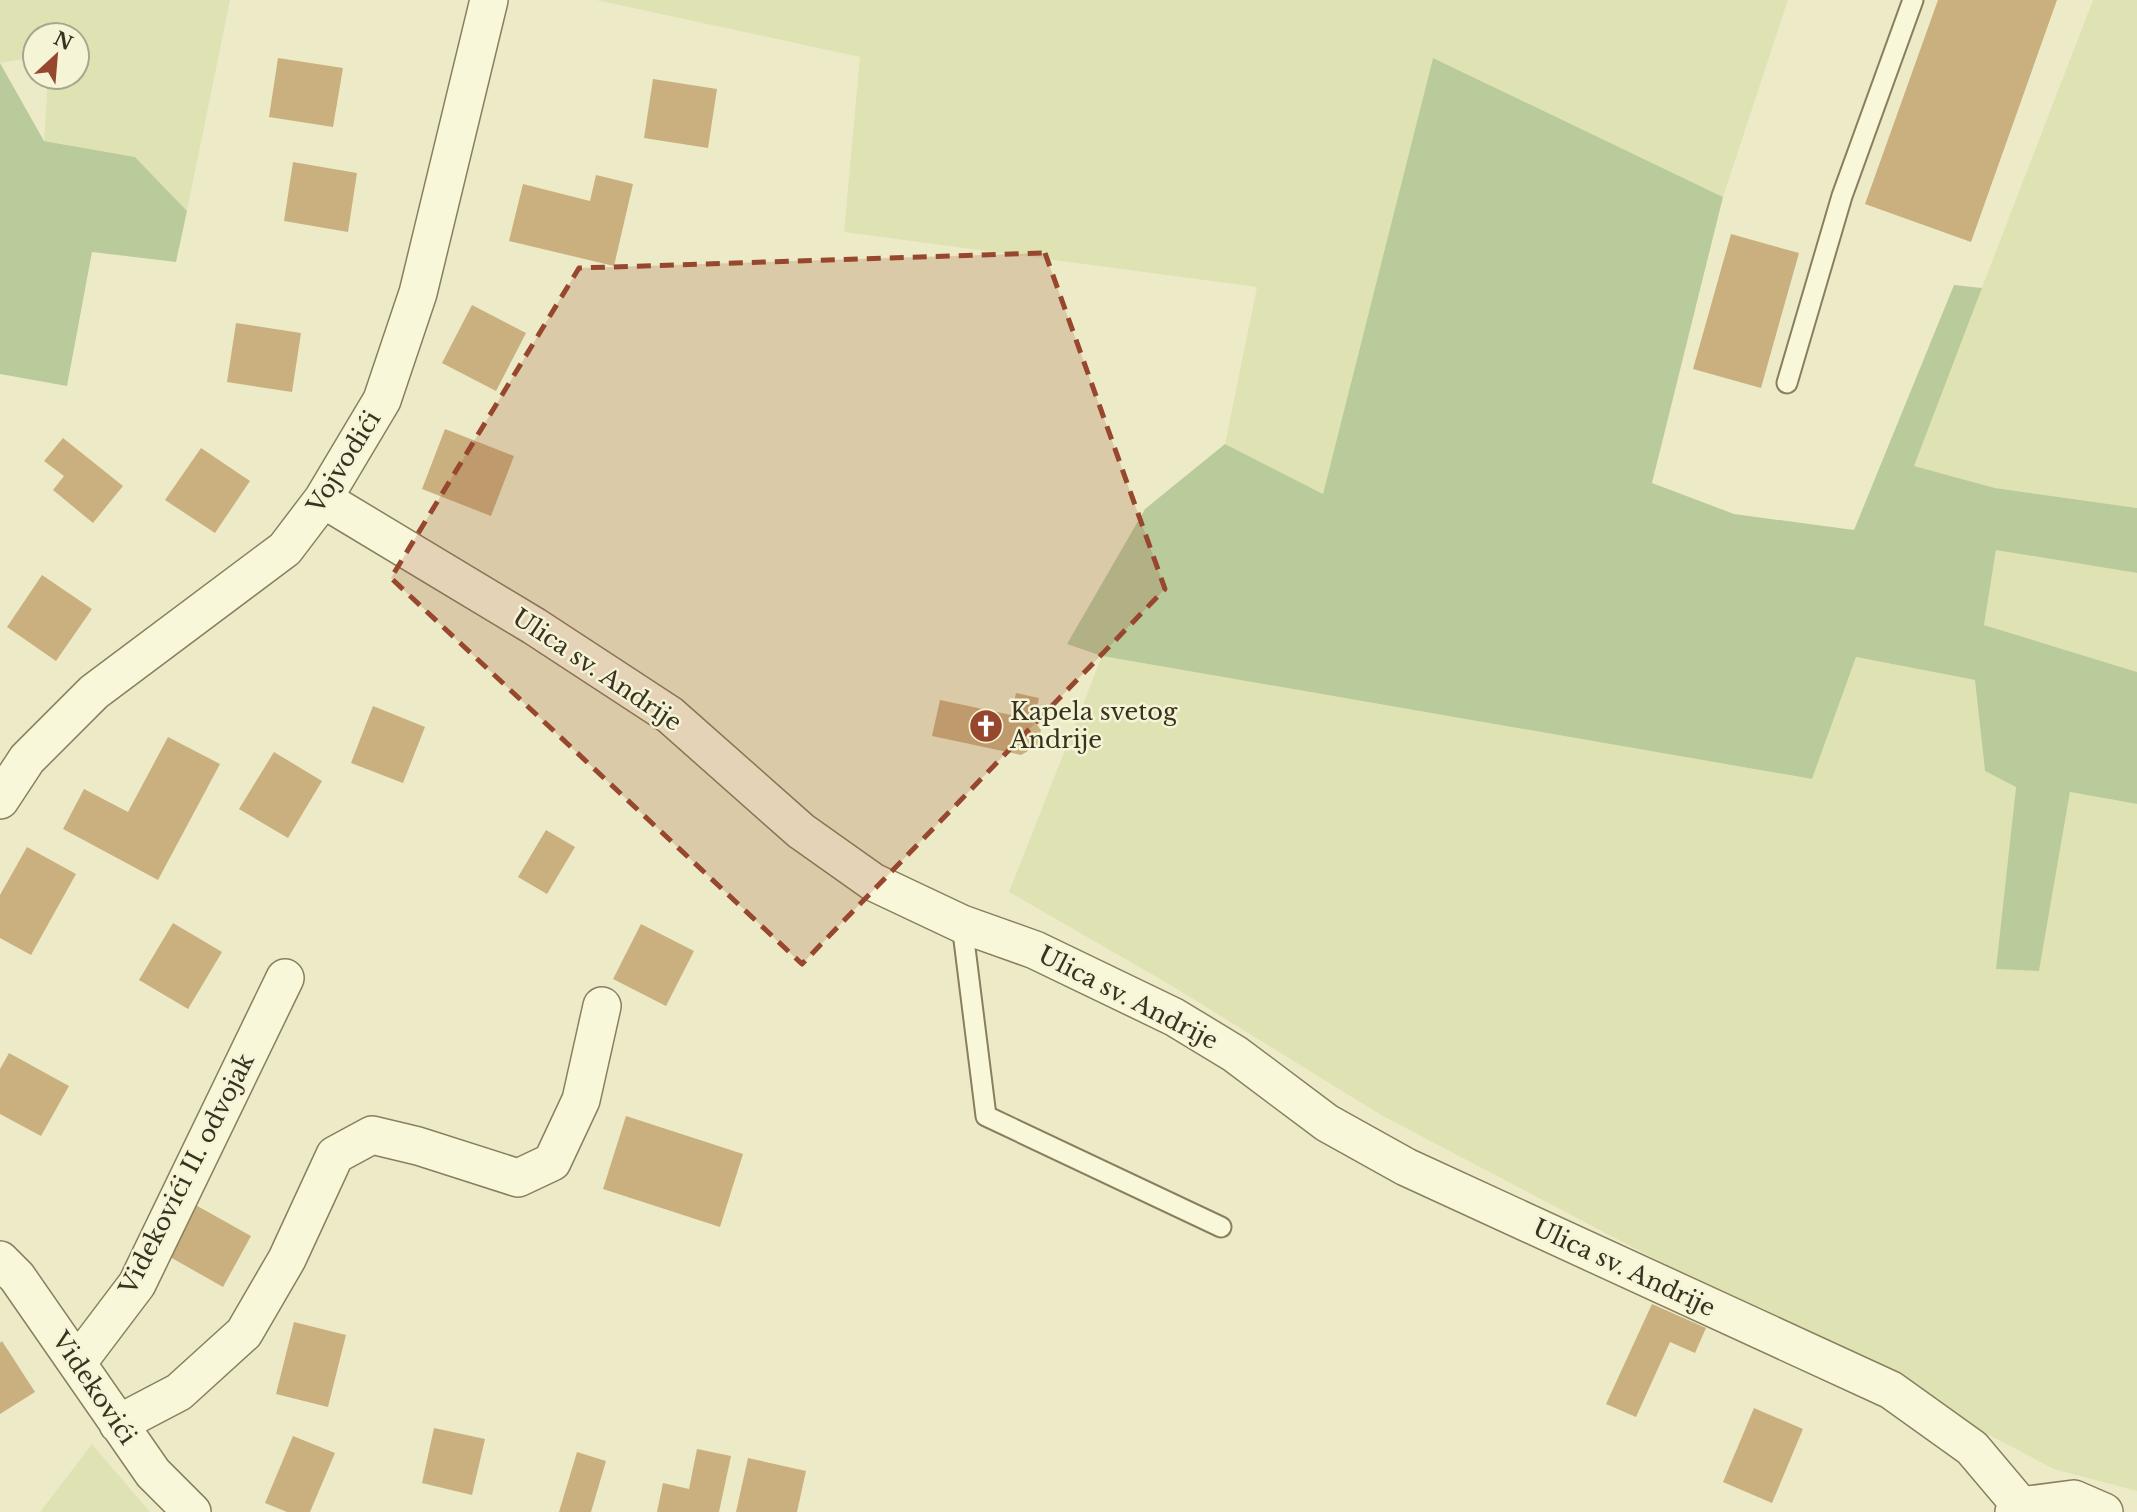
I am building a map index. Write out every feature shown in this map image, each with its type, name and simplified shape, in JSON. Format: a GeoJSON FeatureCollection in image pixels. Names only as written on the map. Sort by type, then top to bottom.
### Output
{"type":"FeatureCollection","features":[{"type":"Feature","properties":{"kind":"street","name":"Vojvodići"},"geometry":{"type":"LineString","coordinates":[[0,800],[27,759],[94,692],[285,549],[323,499],[382,400],[418,293],[489,0]]}},
{"type":"Feature","properties":{"kind":"street","name":"Ulica sv. Andrije"},"geometry":{"type":"LineString","coordinates":[[323,499],[534,625],[670,715],[801,831],[873,882],[962,924],[1035,950],[1174,1017],[1235,1054],[1327,1123],[1406,1167],[1891,1390],[1972,1448],[2017,1509]]}},
{"type":"Feature","properties":{"kind":"street","name":"Videkovići II. odvojak"},"geometry":{"type":"LineString","coordinates":[[78,1362],[137,1284],[285,978]]}},
{"type":"Feature","properties":{"kind":"street"},"geometry":{"type":"LineString","coordinates":[[118,1423],[179,1392],[244,1334],[288,1259],[335,1155],[372,1135],[418,1146],[517,1178],[552,1162],[581,1100],[602,1006]]}},
{"type":"Feature","properties":{"kind":"street","name":"Videkovići"},"geometry":{"type":"LineString","coordinates":[[0,1260],[17,1277],[153,1473],[192,1512]]}},
{"type":"Feature","properties":{"kind":"street"},"geometry":{"type":"LineString","coordinates":[[2017,1509],[2074,1499],[2104,1512]]}},
{"type":"Feature","properties":{"kind":"lane"},"geometry":{"type":"LineString","coordinates":[[1787,383],[1842,196],[1913,0]]}},
{"type":"Feature","properties":{"kind":"lane"},"geometry":{"type":"LineString","coordinates":[[962,924],[986,1116],[1221,1227]]}},
{"type":"Feature","properties":{"kind":"highlighted area"},"geometry":{"type":"Polygon","coordinates":[[[1045,253],[1165,589],[802,964],[391,578],[579,268],[1045,253]]]}},
{"type":"Feature","properties":{"kind":"green space"},"geometry":{"type":"Polygon","coordinates":[[[0,0],[230,0],[187,211],[135,157],[44,141],[47,91],[91,91],[91,21],[21,21],[21,59],[0,63],[0,0]]]}},
{"type":"Feature","properties":{"kind":"green space"},"geometry":{"type":"Polygon","coordinates":[[[596,0],[1788,0],[1723,197],[1433,58],[1323,495],[1225,444],[1257,287],[844,232],[860,57],[596,0]]]}},
{"type":"Feature","properties":{"kind":"green space"},"geometry":{"type":"Polygon","coordinates":[[[2093,0],[2137,0],[2137,508],[1995,488],[1913,466],[2093,0]]]}},
{"type":"Feature","properties":{"kind":"green space"},"geometry":{"type":"Polygon","coordinates":[[[1433,58],[1723,197],[1652,483],[1734,514],[1854,530],[1954,285],[1982,288],[1914,466],[1995,488],[2137,508],[2137,573],[1996,550],[1984,625],[2137,672],[2137,804],[2070,792],[2039,971],[1996,969],[2016,787],[1985,771],[1975,680],[1856,657],[1812,779],[1102,656],[1067,644],[1145,509],[1225,444],[1323,494],[1433,58]]]}},
{"type":"Feature","properties":{"kind":"green space"},"geometry":{"type":"Polygon","coordinates":[[[0,63],[44,141],[135,157],[187,211],[176,262],[92,252],[67,386],[0,374],[0,63]]]}},
{"type":"Feature","properties":{"kind":"green space"},"geometry":{"type":"Polygon","coordinates":[[[1996,549],[2137,573],[2137,672],[1984,625],[1996,549]]]}},
{"type":"Feature","properties":{"kind":"green space"},"geometry":{"type":"Polygon","coordinates":[[[1102,656],[1812,779],[1856,657],[1976,680],[1985,771],[2016,786],[1997,969],[2039,970],[2070,792],[2137,804],[2137,1491],[2054,1469],[1381,1115],[1172,986],[1009,892],[1102,656]]]}},
{"type":"Feature","properties":{"kind":"green space"},"geometry":{"type":"Polygon","coordinates":[[[92,1444],[150,1512],[40,1512],[92,1444]]]}},
{"type":"Feature","properties":{"kind":"building"},"geometry":{"type":"Polygon","coordinates":[[[1938,0],[2057,0],[1971,242],[1865,204],[1938,0]]]}},
{"type":"Feature","properties":{"kind":"building"},"geometry":{"type":"Polygon","coordinates":[[[278,58],[343,68],[333,127],[269,117],[278,58]]]}},
{"type":"Feature","properties":{"kind":"building"},"geometry":{"type":"Polygon","coordinates":[[[653,79],[717,89],[708,148],[644,138],[653,79]]]}},
{"type":"Feature","properties":{"kind":"building"},"geometry":{"type":"Polygon","coordinates":[[[293,162],[357,173],[348,232],[284,221],[293,162]]]}},
{"type":"Feature","properties":{"kind":"building"},"geometry":{"type":"Polygon","coordinates":[[[596,175],[633,184],[614,266],[509,241],[523,184],[590,201],[596,175]]]}},
{"type":"Feature","properties":{"kind":"building"},"geometry":{"type":"Polygon","coordinates":[[[1731,234],[1799,253],[1761,388],[1693,369],[1731,234]]]}},
{"type":"Feature","properties":{"kind":"building"},"geometry":{"type":"Polygon","coordinates":[[[472,305],[526,333],[496,391],[442,363],[472,305]]]}},
{"type":"Feature","properties":{"kind":"building"},"geometry":{"type":"Polygon","coordinates":[[[236,323],[301,333],[292,392],[227,382],[236,323]]]}},
{"type":"Feature","properties":{"kind":"building"},"geometry":{"type":"Polygon","coordinates":[[[445,429],[514,456],[491,516],[422,489],[445,429]]]}},
{"type":"Feature","properties":{"kind":"building"},"geometry":{"type":"Polygon","coordinates":[[[63,438],[123,486],[93,523],[53,490],[64,476],[44,461],[63,438]]]}},
{"type":"Feature","properties":{"kind":"building"},"geometry":{"type":"Polygon","coordinates":[[[201,448],[250,481],[215,533],[165,500],[201,448]]]}},
{"type":"Feature","properties":{"kind":"building"},"geometry":{"type":"Polygon","coordinates":[[[42,575],[92,609],[56,661],[7,627],[42,575]]]}},
{"type":"Feature","properties":{"kind":"building","name":"Kapela svetog Andrije"},"geometry":{"type":"Polygon","coordinates":[[[1016,693],[1039,698],[1034,721],[1041,730],[1037,746],[1021,755],[932,736],[940,700],[1011,715],[1016,693]]]}},
{"type":"Feature","properties":{"kind":"building"},"geometry":{"type":"Polygon","coordinates":[[[373,706],[425,727],[403,783],[351,763],[373,706]]]}},
{"type":"Feature","properties":{"kind":"building"},"geometry":{"type":"Polygon","coordinates":[[[168,737],[220,764],[158,880],[63,829],[84,789],[128,812],[168,737]]]}},
{"type":"Feature","properties":{"kind":"building"},"geometry":{"type":"Polygon","coordinates":[[[274,752],[322,781],[288,838],[239,809],[274,752]]]}},
{"type":"Feature","properties":{"kind":"building"},"geometry":{"type":"Polygon","coordinates":[[[546,830],[575,847],[547,894],[518,877],[546,830]]]}},
{"type":"Feature","properties":{"kind":"building"},"geometry":{"type":"Polygon","coordinates":[[[27,847],[76,874],[31,955],[0,938],[0,895],[27,847]]]}},
{"type":"Feature","properties":{"kind":"building"},"geometry":{"type":"Polygon","coordinates":[[[173,923],[222,952],[188,1009],[139,980],[173,923]]]}},
{"type":"Feature","properties":{"kind":"building"},"geometry":{"type":"Polygon","coordinates":[[[641,924],[694,951],[666,1006],[613,979],[641,924]]]}},
{"type":"Feature","properties":{"kind":"building"},"geometry":{"type":"Polygon","coordinates":[[[9,1053],[69,1086],[41,1136],[0,1114],[0,1069],[9,1053]]]}},
{"type":"Feature","properties":{"kind":"building"},"geometry":{"type":"Polygon","coordinates":[[[626,1116],[743,1154],[720,1227],[603,1189],[626,1116]]]}},
{"type":"Feature","properties":{"kind":"building"},"geometry":{"type":"Polygon","coordinates":[[[192,1203],[251,1236],[223,1287],[163,1253],[192,1203]]]}},
{"type":"Feature","properties":{"kind":"building"},"geometry":{"type":"Polygon","coordinates":[[[1652,1304],[1706,1328],[1695,1353],[1670,1342],[1636,1417],[1606,1404],[1652,1304]]]}},
{"type":"Feature","properties":{"kind":"building"},"geometry":{"type":"Polygon","coordinates":[[[294,1322],[346,1335],[328,1407],[276,1394],[294,1322]]]}},
{"type":"Feature","properties":{"kind":"building"},"geometry":{"type":"Polygon","coordinates":[[[2,1341],[35,1392],[0,1414],[0,1343],[2,1341]]]}},
{"type":"Feature","properties":{"kind":"building"},"geometry":{"type":"Polygon","coordinates":[[[1754,1408],[1803,1429],[1772,1503],[1723,1482],[1754,1408]]]}},
{"type":"Feature","properties":{"kind":"building"},"geometry":{"type":"Polygon","coordinates":[[[434,1428],[485,1439],[472,1495],[422,1483],[434,1428]]]}},
{"type":"Feature","properties":{"kind":"building"},"geometry":{"type":"Polygon","coordinates":[[[293,1436],[335,1453],[310,1512],[287,1512],[265,1503],[293,1436]]]}},
{"type":"Feature","properties":{"kind":"building"},"geometry":{"type":"Polygon","coordinates":[[[697,1449],[731,1456],[719,1512],[657,1512],[663,1483],[689,1489],[697,1449]]]}},
{"type":"Feature","properties":{"kind":"building"},"geometry":{"type":"Polygon","coordinates":[[[577,1452],[606,1461],[591,1512],[559,1512],[577,1452]]]}},
{"type":"Feature","properties":{"kind":"building"},"geometry":{"type":"Polygon","coordinates":[[[748,1458],[806,1471],[797,1512],[736,1512],[748,1458]]]}},
{"type":"Feature","properties":{"kind":"place","name":"Kapela svetog Andrije"},"geometry":{"type":"Point","coordinates":[986,726]}}]}
